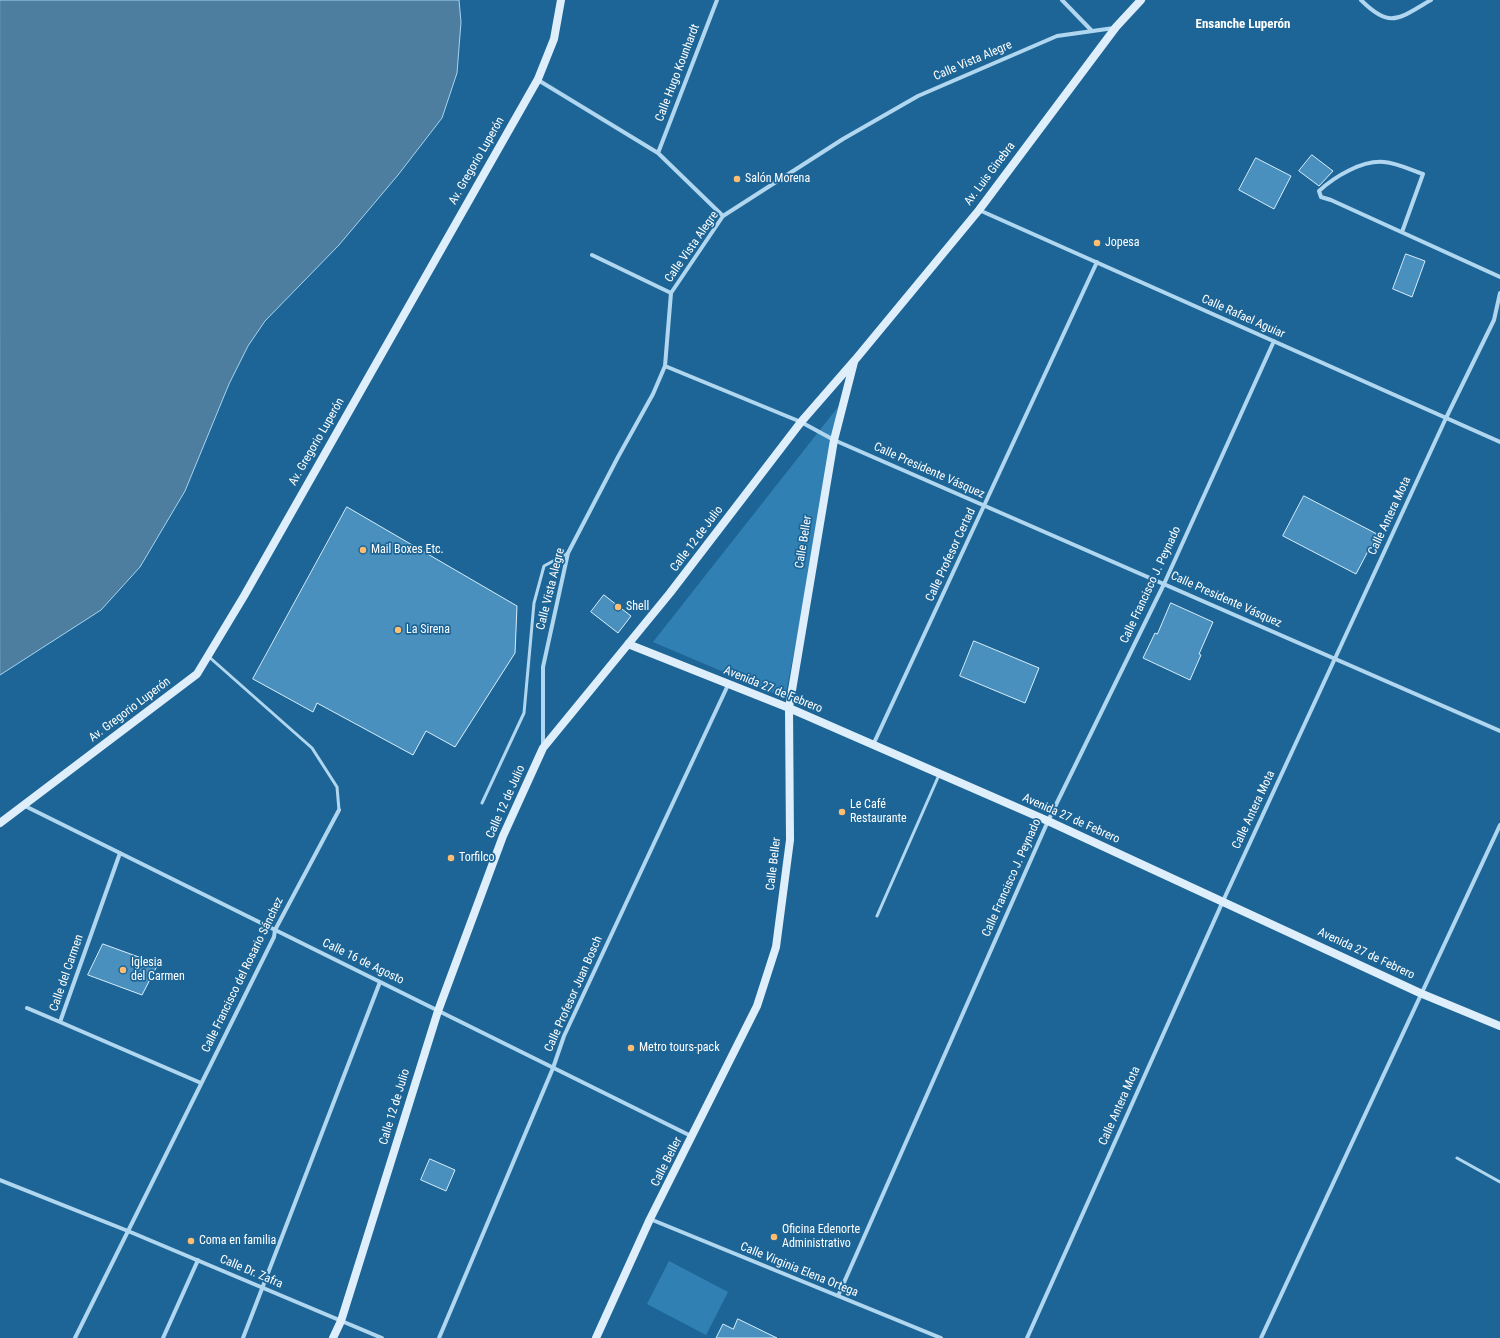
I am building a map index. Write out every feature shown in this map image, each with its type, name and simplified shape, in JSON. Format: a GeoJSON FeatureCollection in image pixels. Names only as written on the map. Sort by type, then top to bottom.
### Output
{"type":"FeatureCollection","features":[{"type":"Feature","properties":{"kind":"street","name":"Av. Gregorio Luperón"},"geometry":{"type":"LineString","coordinates":[[0,823],[198,674],[538,79],[554,39],[562,0]]}},
{"type":"Feature","properties":{"kind":"street","name":"Calle Hugo Kounhardt"},"geometry":{"type":"LineString","coordinates":[[658,153],[717,0]]}},
{"type":"Feature","properties":{"kind":"street"},"geometry":{"type":"LineString","coordinates":[[1062,0],[1092,31]]}},
{"type":"Feature","properties":{"kind":"street","name":"Av. Luis Ginebra"},"geometry":{"type":"LineString","coordinates":[[855,360],[978,210],[1116,28],[1141,0]]}},
{"type":"Feature","properties":{"kind":"street"},"geometry":{"type":"LineString","coordinates":[[1361,0],[1372,11],[1385,19],[1399,18],[1431,0]]}},
{"type":"Feature","properties":{"kind":"street","name":"Calle Vista Alegre"},"geometry":{"type":"LineString","coordinates":[[543,748],[543,667],[568,553],[653,394],[665,366],[671,293],[723,216],[843,139],[918,96],[1056,36],[1116,28]]}},
{"type":"Feature","properties":{"kind":"street"},"geometry":{"type":"LineString","coordinates":[[538,79],[658,153],[723,216]]}},
{"type":"Feature","properties":{"kind":"street"},"geometry":{"type":"LineString","coordinates":[[1402,232],[1423,174],[1383,162],[1371,163],[1344,172],[1319,192],[1321,197],[1331,200],[1500,277]]}},
{"type":"Feature","properties":{"kind":"street","name":"Calle Rafael Aguiar"},"geometry":{"type":"LineString","coordinates":[[978,210],[1500,442]]}},
{"type":"Feature","properties":{"kind":"street"},"geometry":{"type":"LineString","coordinates":[[592,255],[671,293]]}},
{"type":"Feature","properties":{"kind":"street","name":"Calle Profesor Certad"},"geometry":{"type":"LineString","coordinates":[[873,746],[1097,262]]}},
{"type":"Feature","properties":{"kind":"street","name":"Calle Antera Mota"},"geometry":{"type":"LineString","coordinates":[[1027,1338],[1223,901],[1334,659],[1446,418],[1494,320],[1500,293]]}},
{"type":"Feature","properties":{"kind":"street","name":"Calle Francisco J. Peynado"},"geometry":{"type":"LineString","coordinates":[[838,1296],[1048,821],[1164,584],[1274,341]]}},
{"type":"Feature","properties":{"kind":"street","name":"Calle 12 de Julio"},"geometry":{"type":"LineString","coordinates":[[333,1338],[340,1321],[438,1011],[504,836],[543,748],[670,593],[801,422],[855,360]]}},
{"type":"Feature","properties":{"kind":"street","name":"Calle Beller"},"geometry":{"type":"LineString","coordinates":[[596,1338],[650,1219],[693,1137],[758,1006],[776,947],[790,840],[789,708],[834,440],[855,360]]}},
{"type":"Feature","properties":{"kind":"street"},"geometry":{"type":"LineString","coordinates":[[665,366],[801,422]]}},
{"type":"Feature","properties":{"kind":"street","name":"Calle Presidente Vásquez"},"geometry":{"type":"LineString","coordinates":[[801,422],[834,440],[1500,731]]}},
{"type":"Feature","properties":{"kind":"street","name":"Avenida 27 de Febrero"},"geometry":{"type":"LineString","coordinates":[[628,644],[789,708],[873,746],[1048,821],[1420,993],[1500,1026]]}},
{"type":"Feature","properties":{"kind":"street","name":"Calle Profesor Juan Bosch"},"geometry":{"type":"LineString","coordinates":[[439,1338],[553,1068],[564,1036],[728,685]]}},
{"type":"Feature","properties":{"kind":"street","name":"Calle 16 de Agosto"},"geometry":{"type":"LineString","coordinates":[[23,805],[693,1137]]}},
{"type":"Feature","properties":{"kind":"street","name":"Calle Francisco del Rosario Sánchez"},"geometry":{"type":"LineString","coordinates":[[75,1338],[274,937],[275,930],[339,810]]}},
{"type":"Feature","properties":{"kind":"street"},"geometry":{"type":"LineString","coordinates":[[1261,1338],[1420,993],[1500,825]]}},
{"type":"Feature","properties":{"kind":"street","name":"Calle del Carmen"},"geometry":{"type":"LineString","coordinates":[[120,853],[60,1022],[201,1083]]}},
{"type":"Feature","properties":{"kind":"street"},"geometry":{"type":"LineString","coordinates":[[243,1338],[380,982]]}},
{"type":"Feature","properties":{"kind":"street"},"geometry":{"type":"LineString","coordinates":[[27,1008],[60,1022]]}},
{"type":"Feature","properties":{"kind":"street","name":"Calle Dr. Zafra"},"geometry":{"type":"LineString","coordinates":[[0,1180],[128,1231],[382,1338]]}},
{"type":"Feature","properties":{"kind":"street","name":"Calle Virginia Elena Ortega"},"geometry":{"type":"LineString","coordinates":[[650,1219],[941,1338]]}},
{"type":"Feature","properties":{"kind":"street"},"geometry":{"type":"LineString","coordinates":[[163,1338],[198,1260]]}},
{"type":"Feature","properties":{"kind":"lane"},"geometry":{"type":"LineString","coordinates":[[482,804],[524,713],[534,603],[544,566],[568,553]]}},
{"type":"Feature","properties":{"kind":"lane","name":"Calle Francisco del Rosario Sánchez"},"geometry":{"type":"LineString","coordinates":[[208,656],[312,748],[337,787],[339,810]]}},
{"type":"Feature","properties":{"kind":"lane"},"geometry":{"type":"LineString","coordinates":[[877,916],[939,774]]}},
{"type":"Feature","properties":{"kind":"lane"},"geometry":{"type":"LineString","coordinates":[[1457,1158],[1500,1182]]}},
{"type":"Feature","properties":{"kind":"shaded area"},"geometry":{"type":"Polygon","coordinates":[[[0,0],[459,0],[461,22],[457,73],[442,118],[398,175],[339,245],[265,321],[248,346],[229,384],[185,491],[140,567],[101,610],[0,675],[0,0]]]}},
{"type":"Feature","properties":{"kind":"shaded area"},"geometry":{"type":"Polygon","coordinates":[[[842,402],[785,698],[653,642],[842,402]]]}},
{"type":"Feature","properties":{"kind":"shaded area"},"geometry":{"type":"Polygon","coordinates":[[[669,1261],[728,1292],[706,1335],[647,1304],[669,1261]]]}},
{"type":"Feature","properties":{"kind":"building"},"geometry":{"type":"Polygon","coordinates":[[[1312,155],[1333,171],[1319,186],[1299,171],[1312,155]]]}},
{"type":"Feature","properties":{"kind":"building"},"geometry":{"type":"Polygon","coordinates":[[[1256,158],[1291,176],[1274,209],[1239,190],[1256,158]]]}},
{"type":"Feature","properties":{"kind":"building"},"geometry":{"type":"Polygon","coordinates":[[[1406,254],[1425,261],[1412,297],[1393,289],[1406,254]]]}},
{"type":"Feature","properties":{"kind":"building"},"geometry":{"type":"Polygon","coordinates":[[[1304,496],[1377,534],[1356,574],[1283,536],[1304,496]]]}},
{"type":"Feature","properties":{"kind":"building","name":"La Sirena"},"geometry":{"type":"Polygon","coordinates":[[[347,507],[517,606],[515,653],[455,747],[426,731],[413,755],[317,703],[313,712],[253,679],[347,507]]]}},
{"type":"Feature","properties":{"kind":"building"},"geometry":{"type":"Polygon","coordinates":[[[604,595],[631,616],[618,633],[591,612],[604,595]]]}},
{"type":"Feature","properties":{"kind":"building"},"geometry":{"type":"Polygon","coordinates":[[[1171,603],[1213,622],[1199,654],[1201,655],[1190,680],[1143,658],[1155,633],[1157,634],[1171,603]]]}},
{"type":"Feature","properties":{"kind":"building"},"geometry":{"type":"Polygon","coordinates":[[[974,641],[1039,668],[1025,703],[960,676],[974,641]]]}},
{"type":"Feature","properties":{"kind":"building","name":"Iglesia del Carmen"},"geometry":{"type":"Polygon","coordinates":[[[103,944],[158,964],[142,995],[88,975],[103,944]]]}},
{"type":"Feature","properties":{"kind":"building"},"geometry":{"type":"Polygon","coordinates":[[[430,1159],[455,1170],[446,1191],[421,1180],[430,1159]]]}},
{"type":"Feature","properties":{"kind":"building"},"geometry":{"type":"Polygon","coordinates":[[[738,1319],[777,1338],[716,1338],[723,1324],[733,1329],[738,1319]]]}},
{"type":"Feature","properties":{"kind":"place","name":"Salón Morena"},"geometry":{"type":"Point","coordinates":[737,179]}},
{"type":"Feature","properties":{"kind":"place","name":"Jopesa"},"geometry":{"type":"Point","coordinates":[1097,243]}},
{"type":"Feature","properties":{"kind":"place","name":"Mail Boxes Etc."},"geometry":{"type":"Point","coordinates":[363,550]}},
{"type":"Feature","properties":{"kind":"place","name":"Shell"},"geometry":{"type":"Point","coordinates":[618,607]}},
{"type":"Feature","properties":{"kind":"place","name":"La Sirena"},"geometry":{"type":"Point","coordinates":[398,630]}},
{"type":"Feature","properties":{"kind":"place","name":"Le Café Restaurante"},"geometry":{"type":"Point","coordinates":[842,812]}},
{"type":"Feature","properties":{"kind":"place","name":"Torfilco"},"geometry":{"type":"Point","coordinates":[451,858]}},
{"type":"Feature","properties":{"kind":"place","name":"Iglesia del Carmen"},"geometry":{"type":"Point","coordinates":[123,970]}},
{"type":"Feature","properties":{"kind":"place","name":"Metro tours-pack"},"geometry":{"type":"Point","coordinates":[631,1048]}},
{"type":"Feature","properties":{"kind":"place","name":"Oficina Edenorte Administrativo"},"geometry":{"type":"Point","coordinates":[774,1237]}},
{"type":"Feature","properties":{"kind":"place","name":"Coma en familia"},"geometry":{"type":"Point","coordinates":[191,1241]}},
{"type":"Feature","properties":{"kind":"district","name":"Ensanche Luperón"},"geometry":{"type":"Point","coordinates":[1243,25]}}]}
